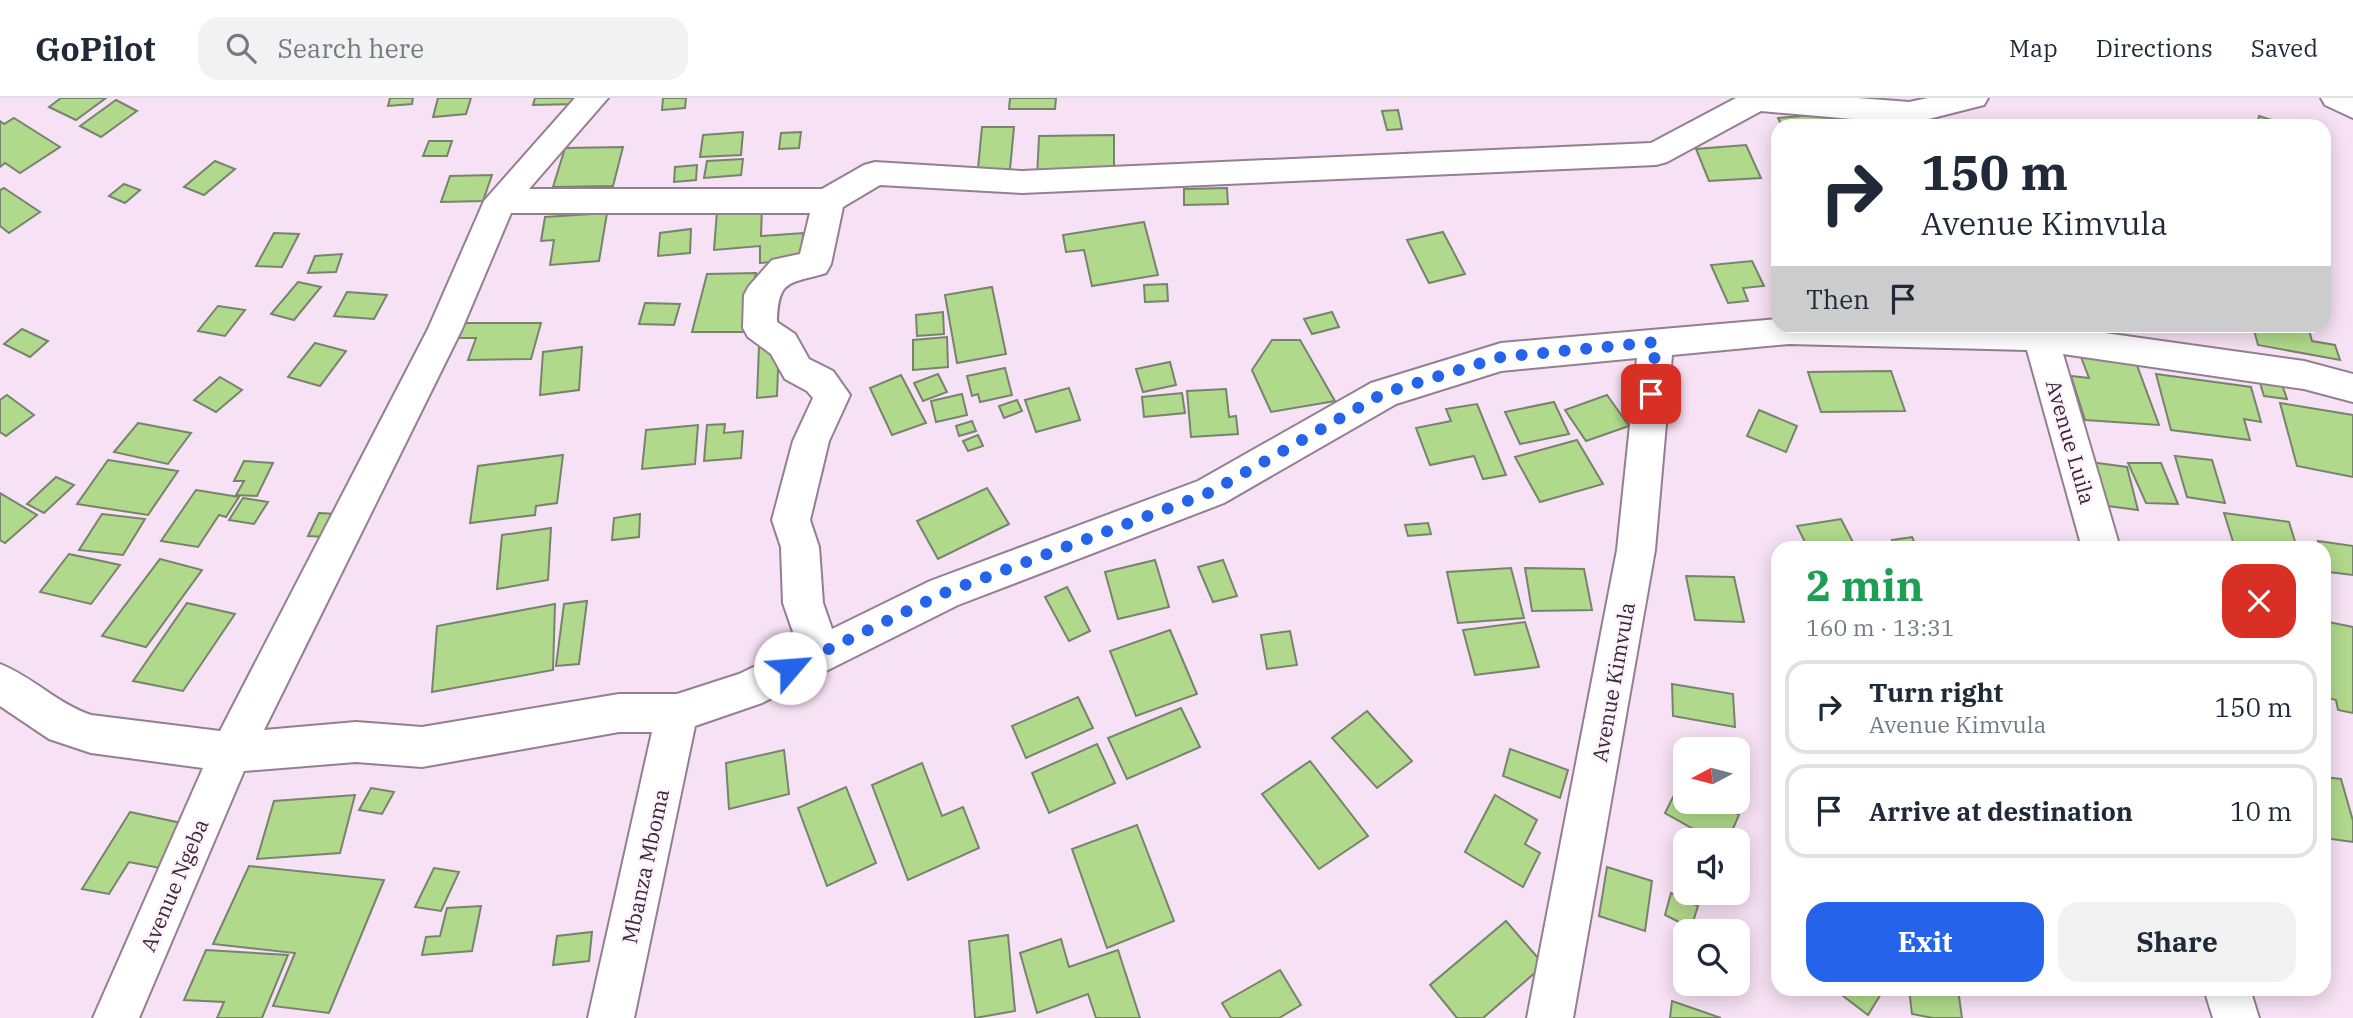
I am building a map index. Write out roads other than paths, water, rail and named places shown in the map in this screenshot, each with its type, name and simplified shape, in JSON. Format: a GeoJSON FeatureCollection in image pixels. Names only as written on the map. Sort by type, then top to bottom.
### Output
{"type":"FeatureCollection","features":[{"type":"Feature","properties":{"kind":"street","name":"Avenue Ngeba"},"geometry":{"type":"LineString","coordinates":[[116,1018],[231,752],[445,329],[500,201],[593,98]]}},
{"type":"Feature","properties":{"kind":"street"},"geometry":{"type":"LineString","coordinates":[[500,201],[828,201],[875,173],[1022,182],[1656,154],[1757,100],[1909,113],[1973,98]]}},
{"type":"Feature","properties":{"kind":"street"},"geometry":{"type":"LineString","coordinates":[[2336,98],[2353,107]]}},
{"type":"Feature","properties":{"kind":"street"},"geometry":{"type":"LineString","coordinates":[[810,657],[813,632],[803,603],[800,547],[792,520],[811,441],[832,395],[820,381],[797,369],[783,344],[760,328],[761,295],[784,270],[814,264],[828,201]]}},
{"type":"Feature","properties":{"kind":"street"},"geometry":{"type":"LineString","coordinates":[[0,683],[64,725],[91,734],[231,752],[356,742],[422,747],[619,713],[677,713],[748,690],[944,593],[1211,492],[1384,393],[1501,357],[1771,332]]}},
{"type":"Feature","properties":{"kind":"street"},"geometry":{"type":"LineString","coordinates":[[1873,333],[2041,337],[2304,375],[2353,388]]}},
{"type":"Feature","properties":{"kind":"street","name":"Avenue Luila"},"geometry":{"type":"LineString","coordinates":[[2041,337],[2099,541]]}},
{"type":"Feature","properties":{"kind":"street","name":"Avenue Kimvula"},"geometry":{"type":"LineString","coordinates":[[1549,1018],[1555,1001],[1636,550],[1656,342]]}},
{"type":"Feature","properties":{"kind":"street","name":"Mbanza Mboma"},"geometry":{"type":"LineString","coordinates":[[611,1018],[677,713]]}},
{"type":"Feature","properties":{"kind":"street"},"geometry":{"type":"LineString","coordinates":[[2229,996],[2236,1018]]}}]}
